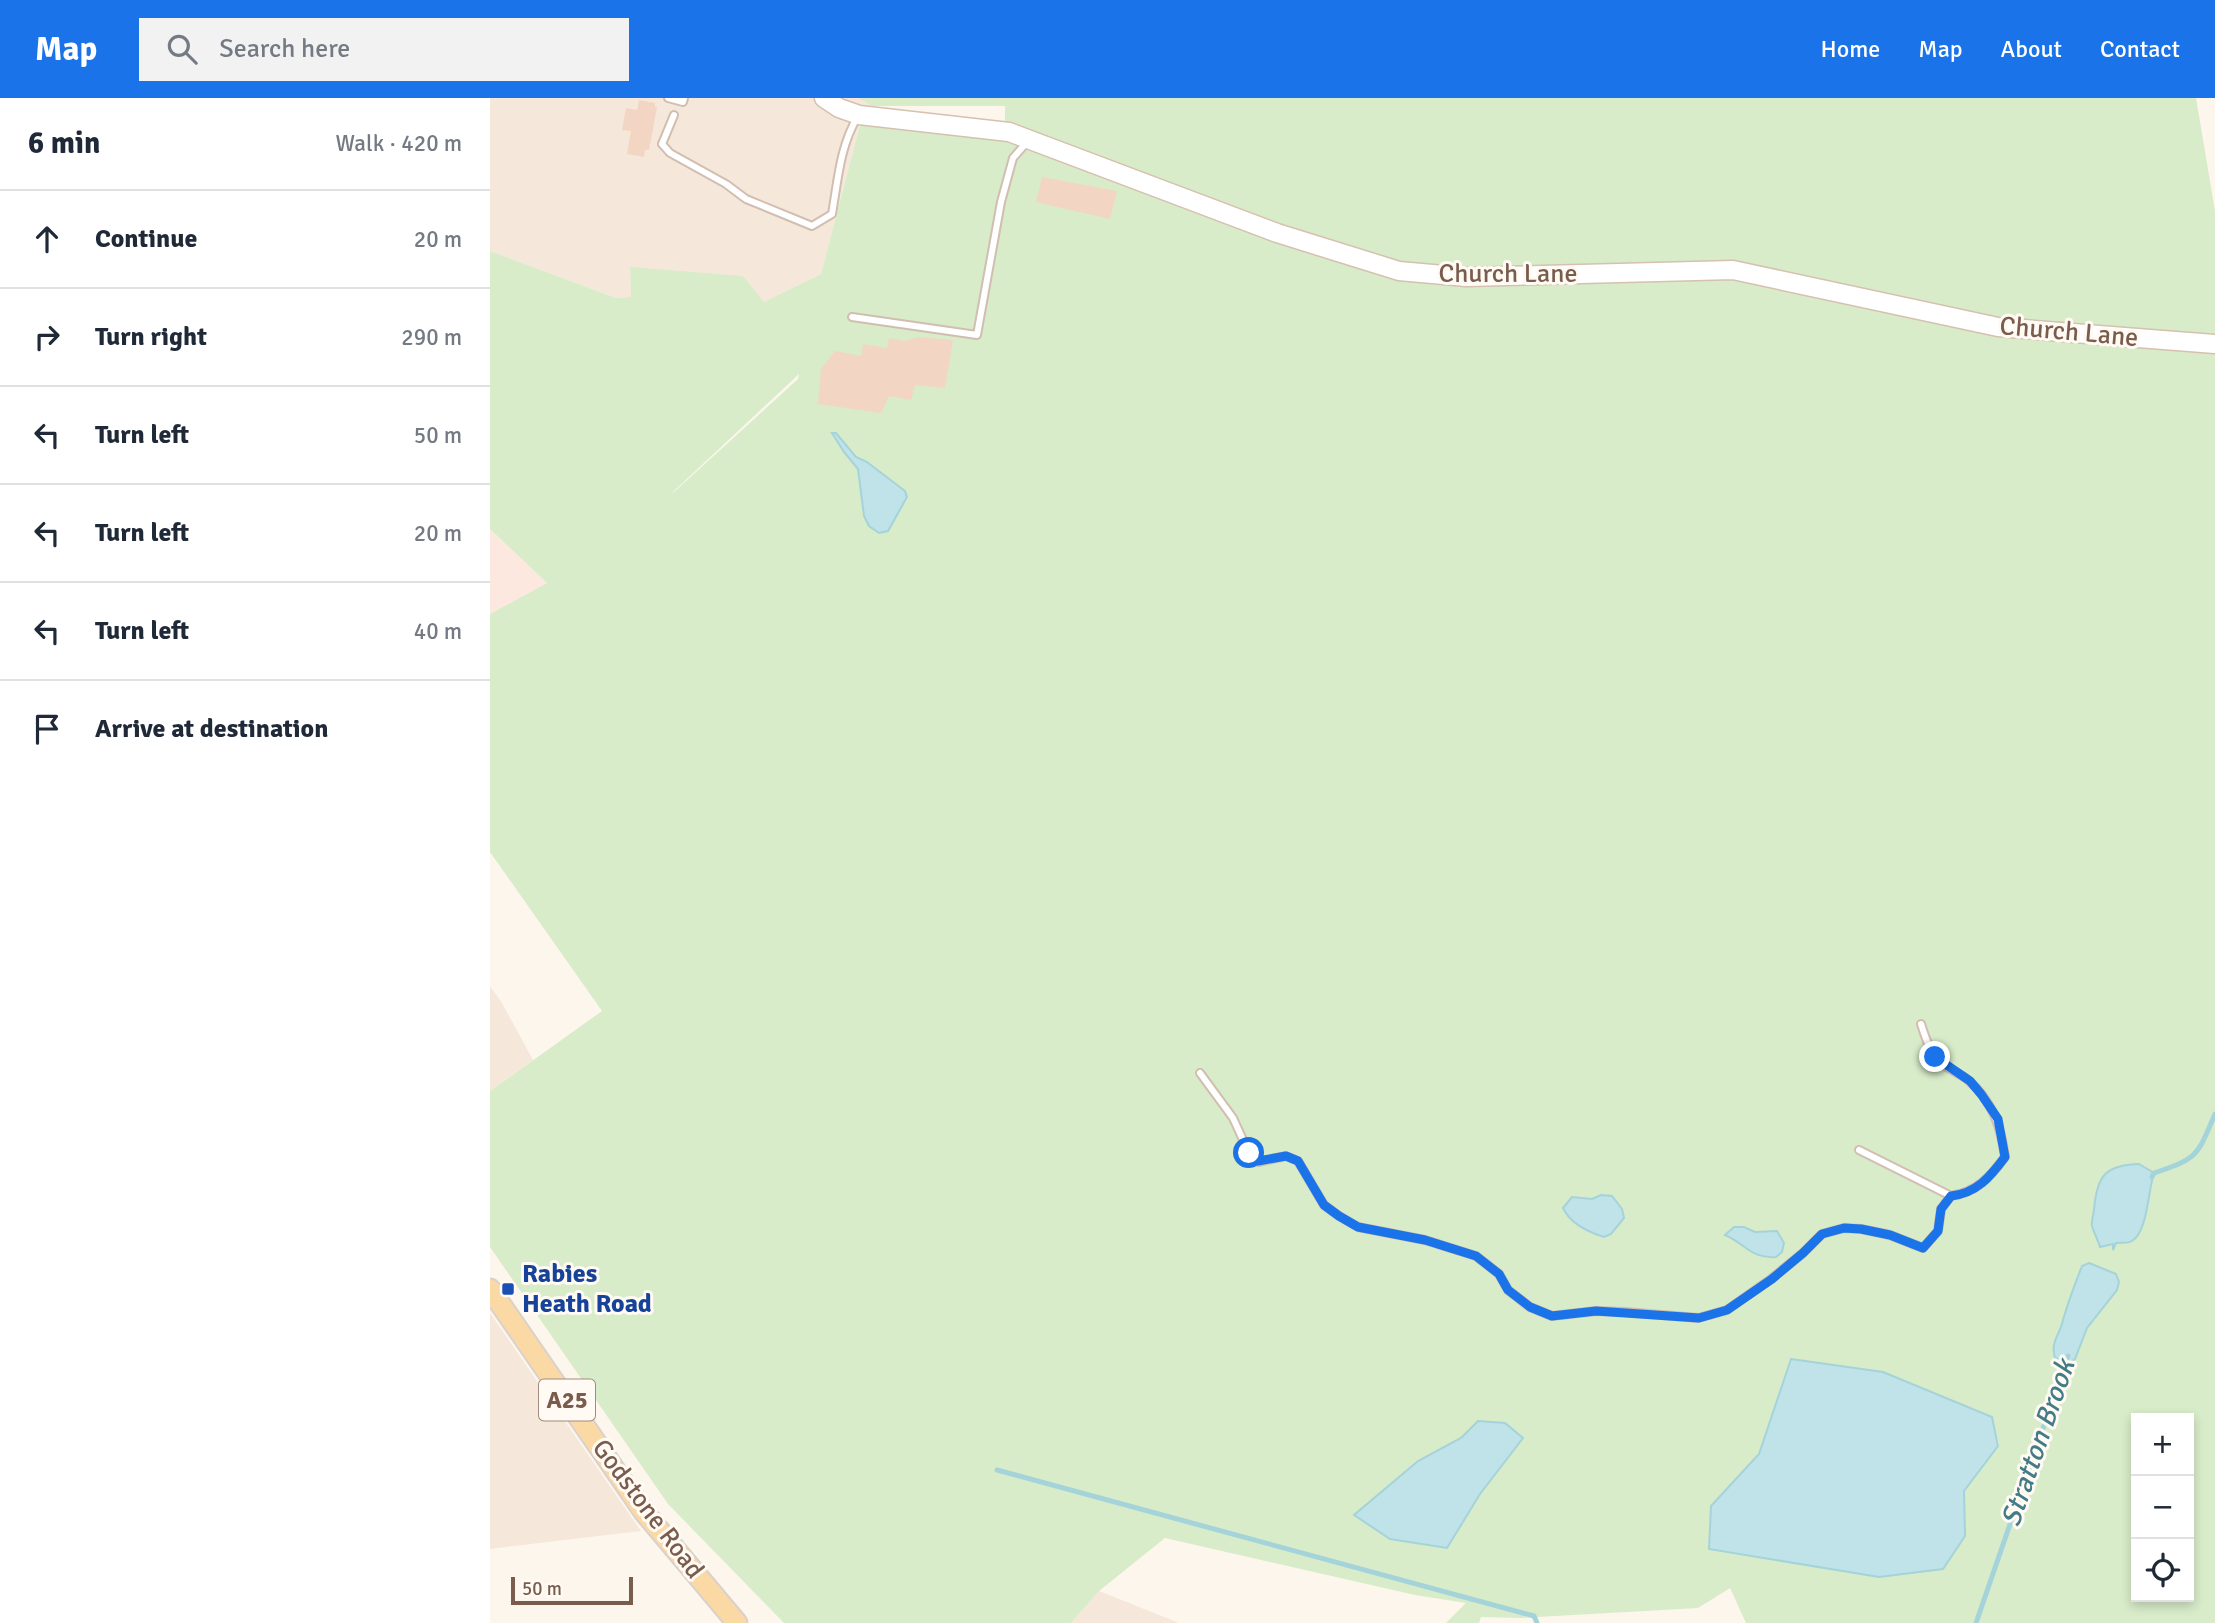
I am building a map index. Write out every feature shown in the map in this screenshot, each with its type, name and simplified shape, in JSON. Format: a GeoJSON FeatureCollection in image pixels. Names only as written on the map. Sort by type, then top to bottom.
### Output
{"type":"FeatureCollection","features":[{"type":"Feature","properties":{"kind":"main road","name":"Godstone Road"},"geometry":{"type":"LineString","coordinates":[[490,1289],[644,1511],[737,1623]]}},
{"type":"Feature","properties":{"kind":"street","name":"Church Lane"},"geometry":{"type":"LineString","coordinates":[[824,98],[839,108],[859,115],[1009,132],[1277,233],[1399,271],[1466,277],[1733,270],[1998,327],[2215,344]]}},
{"type":"Feature","properties":{"kind":"lane"},"geometry":{"type":"LineString","coordinates":[[668,98],[683,102],[684,98]]}},
{"type":"Feature","properties":{"kind":"lane"},"geometry":{"type":"LineString","coordinates":[[674,115],[662,144],[670,153],[726,184],[747,199],[812,226],[832,214],[842,152],[859,115]]}},
{"type":"Feature","properties":{"kind":"lane"},"geometry":{"type":"LineString","coordinates":[[852,317],[977,335],[1001,202],[1013,158],[1030,139]]}},
{"type":"Feature","properties":{"kind":"lane"},"geometry":{"type":"LineString","coordinates":[[1858,1150],[1951,1196],[1978,1188],[2005,1157],[1998,1119],[1970,1081],[1935,1057],[1921,1024]]}},
{"type":"Feature","properties":{"kind":"lane"},"geometry":{"type":"LineString","coordinates":[[1199,1073],[1234,1118],[1249,1153],[1258,1161],[1286,1156],[1298,1161],[1324,1205],[1339,1216],[1358,1227],[1425,1240],[1476,1256],[1499,1274],[1508,1290],[1523,1302],[1552,1316],[1596,1311],[1699,1318],[1727,1310],[1772,1279],[1822,1234],[1844,1228],[1861,1229],[1890,1235],[1923,1248],[1938,1231],[1941,1209],[1951,1196]]}},
{"type":"Feature","properties":{"kind":"shaded area"},"geometry":{"type":"Polygon","coordinates":[[[490,98],[879,98],[861,121],[821,274],[763,303],[630,268],[631,297],[616,298],[490,251],[490,98]]]}},
{"type":"Feature","properties":{"kind":"shaded area"},"geometry":{"type":"Polygon","coordinates":[[[490,529],[547,583],[490,614],[490,529]]]}},
{"type":"Feature","properties":{"kind":"shaded area"},"geometry":{"type":"Polygon","coordinates":[[[490,986],[533,1060],[490,1091],[490,986]]]}},
{"type":"Feature","properties":{"kind":"shaded area"},"geometry":{"type":"Polygon","coordinates":[[[490,1313],[641,1531],[490,1549],[490,1313]]]}},
{"type":"Feature","properties":{"kind":"shaded area"},"geometry":{"type":"Polygon","coordinates":[[[1099,1591],[1179,1623],[1071,1623],[1099,1591]]]}},
{"type":"Feature","properties":{"kind":"green space"},"geometry":{"type":"Polygon","coordinates":[[[859,98],[2196,98],[2215,211],[2215,1623],[1746,1623],[1730,1588],[1698,1608],[1520,1618],[1481,1617],[1479,1623],[1446,1623],[1466,1603],[1415,1595],[1165,1538],[1099,1591],[1071,1623],[784,1623],[668,1504],[490,1247],[490,1091],[602,1011],[490,852],[490,614],[547,583],[490,529],[490,251],[616,298],[631,297],[630,267],[743,276],[764,302],[821,274],[861,121],[1005,121],[1005,106],[872,106],[859,98]],[[799,374],[673,493],[798,379],[799,374]],[[1791,1359],[1759,1454],[1711,1506],[1709,1549],[1965,1536],[1964,1491],[1999,1444],[1992,1417],[1883,1372],[1791,1359]]]}},
{"type":"Feature","properties":{"kind":"water"},"geometry":{"type":"Polygon","coordinates":[[[832,433],[836,433],[856,457],[867,462],[905,491],[907,497],[888,531],[879,533],[869,526],[864,516],[858,469],[832,433]]]}},
{"type":"Feature","properties":{"kind":"water"},"geometry":{"type":"Polygon","coordinates":[[[2139,1164],[2154,1173],[2141,1229],[2132,1241],[2116,1243],[2113,1250],[2113,1244],[2100,1247],[2092,1224],[2095,1198],[2101,1181],[2111,1170],[2139,1164]]]}},
{"type":"Feature","properties":{"kind":"water"},"geometry":{"type":"Polygon","coordinates":[[[1601,1195],[1612,1196],[1622,1209],[1624,1218],[1611,1234],[1604,1237],[1580,1226],[1563,1208],[1572,1197],[1592,1199],[1601,1195]]]}},
{"type":"Feature","properties":{"kind":"water"},"geometry":{"type":"Polygon","coordinates":[[[1734,1227],[1744,1227],[1755,1232],[1777,1231],[1784,1243],[1782,1252],[1776,1257],[1754,1253],[1725,1235],[1734,1227]]]}},
{"type":"Feature","properties":{"kind":"water"},"geometry":{"type":"Polygon","coordinates":[[[2089,1263],[2116,1274],[2119,1282],[2117,1290],[2087,1328],[2075,1359],[2069,1363],[2055,1358],[2055,1342],[2082,1266],[2089,1263]]]}},
{"type":"Feature","properties":{"kind":"water"},"geometry":{"type":"Polygon","coordinates":[[[1791,1359],[1883,1372],[1992,1417],[1998,1446],[1964,1491],[1965,1536],[1943,1569],[1879,1577],[1709,1549],[1711,1506],[1759,1454],[1791,1359]]]}},
{"type":"Feature","properties":{"kind":"water"},"geometry":{"type":"Polygon","coordinates":[[[1478,1421],[1505,1423],[1523,1438],[1480,1494],[1447,1548],[1390,1539],[1354,1515],[1418,1461],[1461,1438],[1478,1421]]]}},
{"type":"Feature","properties":{"kind":"building"},"geometry":{"type":"Polygon","coordinates":[[[639,100],[655,103],[657,107],[649,150],[645,150],[644,157],[627,154],[631,131],[622,130],[626,108],[637,110],[639,100]]]}},
{"type":"Feature","properties":{"kind":"building"},"geometry":{"type":"Polygon","coordinates":[[[1042,177],[1117,191],[1110,219],[1036,202],[1042,177]]]}},
{"type":"Feature","properties":{"kind":"building"},"geometry":{"type":"Polygon","coordinates":[[[918,337],[953,340],[945,388],[915,385],[911,400],[889,396],[881,413],[818,404],[821,369],[835,351],[861,356],[863,344],[887,348],[889,338],[906,341],[918,337]]]}},
{"type":"Feature","properties":{"kind":"waterway","name":"Stratton Brook"},"geometry":{"type":"LineString","coordinates":[[2152,1177],[2154,1173],[2195,1154],[2215,1114]]}},
{"type":"Feature","properties":{"kind":"waterway","name":"Stratton Brook"},"geometry":{"type":"LineString","coordinates":[[1976,1623],[2068,1356]]}},
{"type":"Feature","properties":{"kind":"waterway"},"geometry":{"type":"LineString","coordinates":[[997,1470],[1534,1616],[1537,1623]]}},
{"type":"Feature","properties":{"kind":"place","name":"Rabies Heath Road"},"geometry":{"type":"Point","coordinates":[508,1289]}},
{"type":"Feature","properties":{"kind":"route"},"geometry":{"type":"LineString","coordinates":[[1249,1153],[1258,1161],[1286,1156],[1298,1161],[1324,1205],[1358,1227],[1425,1240],[1476,1256],[1499,1274],[1508,1290],[1530,1307],[1552,1316],[1596,1311],[1699,1318],[1727,1310],[1751,1294],[1803,1253],[1822,1234],[1844,1228],[1861,1229],[1890,1235],[1923,1248],[1938,1231],[1941,1209],[1951,1196],[1978,1188],[1993,1173],[2005,1157],[1998,1119],[1970,1081],[1935,1057]]}}]}
